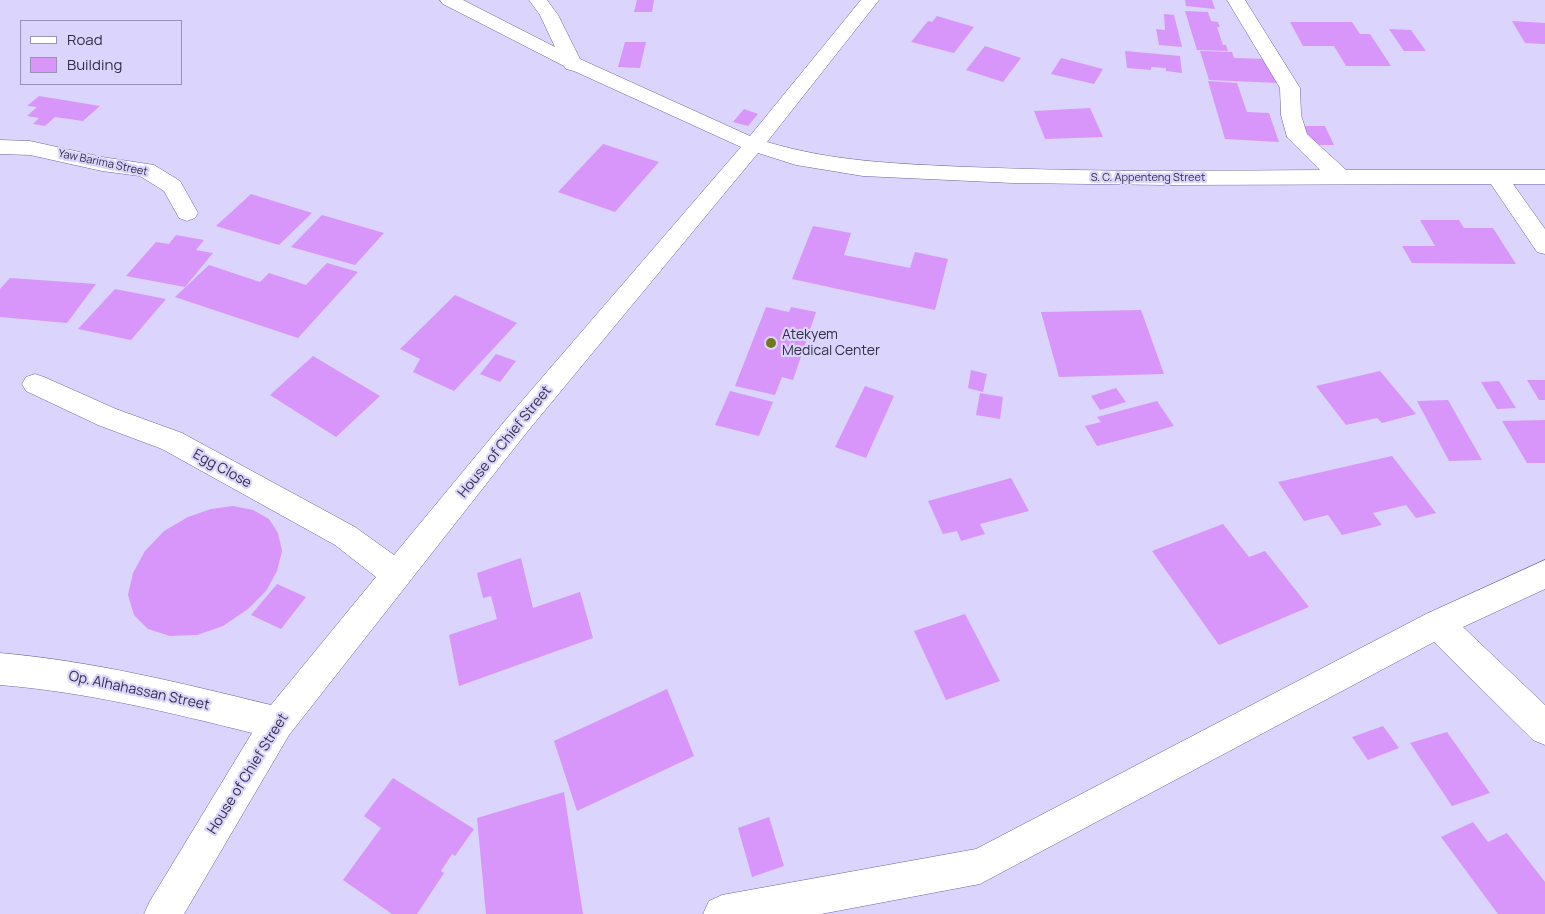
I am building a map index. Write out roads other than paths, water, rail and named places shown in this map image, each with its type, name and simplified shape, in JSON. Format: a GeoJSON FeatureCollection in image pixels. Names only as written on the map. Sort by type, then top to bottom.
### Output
{"type":"FeatureCollection","features":[{"type":"Feature","properties":{"kind":"street"},"geometry":{"type":"LineString","coordinates":[[449,0],[574,65],[673,111],[754,145]]}},
{"type":"Feature","properties":{"kind":"street"},"geometry":{"type":"LineString","coordinates":[[538,0],[549,15],[574,65]]}},
{"type":"Feature","properties":{"kind":"street","name":"House of Chief Street"},"geometry":{"type":"LineString","coordinates":[[163,914],[277,723],[518,424],[754,145],[870,0]]}},
{"type":"Feature","properties":{"kind":"street"},"geometry":{"type":"LineString","coordinates":[[1236,0],[1290,88],[1291,116],[1297,137],[1341,178]]}},
{"type":"Feature","properties":{"kind":"street","name":"S. C. Appenteng Street"},"geometry":{"type":"LineString","coordinates":[[754,145],[796,158],[863,170],[1085,178],[1545,177]]}},
{"type":"Feature","properties":{"kind":"street","name":"Yaw Barima Street"},"geometry":{"type":"LineString","coordinates":[[0,147],[30,148],[102,164],[146,170],[172,186],[187,213]]}},
{"type":"Feature","properties":{"kind":"street"},"geometry":{"type":"LineString","coordinates":[[1497,177],[1545,246]]}},
{"type":"Feature","properties":{"kind":"street","name":"Egg Close"},"geometry":{"type":"LineString","coordinates":[[35,384],[107,417],[172,441],[345,536],[397,574]]}},
{"type":"Feature","properties":{"kind":"street"},"geometry":{"type":"LineString","coordinates":[[722,914],[980,866],[1438,624],[1545,574]]}},
{"type":"Feature","properties":{"kind":"street"},"geometry":{"type":"LineString","coordinates":[[1438,624],[1545,728]]}},
{"type":"Feature","properties":{"kind":"street","name":"Op. Alhahassan Street"},"geometry":{"type":"LineString","coordinates":[[0,669],[38,671],[107,682],[277,723]]}},
{"type":"Feature","properties":{"kind":"place","name":"Atekyem Medical Center"},"geometry":{"type":"Point","coordinates":[771,343]}}]}
